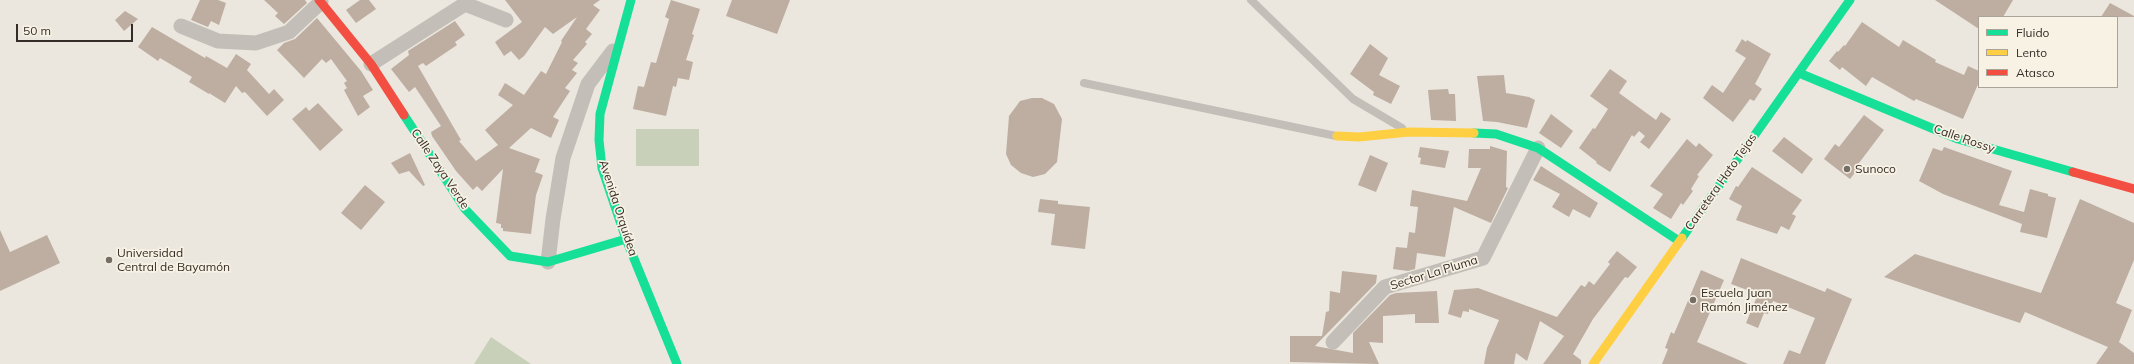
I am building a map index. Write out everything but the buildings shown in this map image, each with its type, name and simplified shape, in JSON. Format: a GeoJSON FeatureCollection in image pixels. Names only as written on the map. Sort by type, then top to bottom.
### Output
{"type":"FeatureCollection","features":[{"type":"Feature","properties":{"kind":"street","name":"Avenida Orquídea"},"geometry":{"type":"LineString","coordinates":[[631,0],[600,114],[599,140],[602,168],[626,239],[676,364]]}},
{"type":"Feature","properties":{"kind":"street","name":"Carretera Hato Tejas"},"geometry":{"type":"LineString","coordinates":[[1593,364],[1850,0]]}},
{"type":"Feature","properties":{"kind":"street"},"geometry":{"type":"LineString","coordinates":[[181,26],[218,41],[256,43],[289,32],[320,1]]}},
{"type":"Feature","properties":{"kind":"street","name":"Calle Zaya Verde"},"geometry":{"type":"LineString","coordinates":[[320,1],[371,64],[465,209],[510,256],[548,262],[626,239]]}},
{"type":"Feature","properties":{"kind":"street"},"geometry":{"type":"LineString","coordinates":[[371,64],[465,2],[506,20]]}},
{"type":"Feature","properties":{"kind":"street"},"geometry":{"type":"LineString","coordinates":[[548,262],[563,158],[588,84],[619,44]]}},
{"type":"Feature","properties":{"kind":"street","name":"Calle Rossy"},"geometry":{"type":"LineString","coordinates":[[1799,73],[1958,139],[2134,189]]}},
{"type":"Feature","properties":{"kind":"street"},"geometry":{"type":"LineString","coordinates":[[1337,136],[1359,137],[1409,132],[1496,134],[1538,148],[1679,241]]}},
{"type":"Feature","properties":{"kind":"street","name":"Sector La Pluma"},"geometry":{"type":"LineString","coordinates":[[1333,342],[1385,287],[1483,258],[1538,148]]}},
{"type":"Feature","properties":{"kind":"lane"},"geometry":{"type":"LineString","coordinates":[[1251,0],[1353,99],[1409,132]]}},
{"type":"Feature","properties":{"kind":"lane"},"geometry":{"type":"LineString","coordinates":[[1084,83],[1337,136]]}},
{"type":"Feature","properties":{"kind":"green space"},"geometry":{"type":"Polygon","coordinates":[[[636,129],[699,129],[699,166],[636,166],[636,129]]]}},
{"type":"Feature","properties":{"kind":"green space"},"geometry":{"type":"Polygon","coordinates":[[[491,337],[531,364],[474,364],[491,337]]]}},
{"type":"Feature","properties":{"kind":"traffic: fast"},"geometry":{"type":"LineString","coordinates":[[631,0],[600,114],[599,140],[602,168],[626,239],[677,364]]}},
{"type":"Feature","properties":{"kind":"traffic: fast"},"geometry":{"type":"LineString","coordinates":[[1682,238],[1850,0]]}},
{"type":"Feature","properties":{"kind":"traffic: fast"},"geometry":{"type":"LineString","coordinates":[[1799,73],[1958,139],[2073,172]]}},
{"type":"Feature","properties":{"kind":"traffic: fast"},"geometry":{"type":"LineString","coordinates":[[404,115],[465,209],[510,256],[548,262],[626,239]]}},
{"type":"Feature","properties":{"kind":"traffic: fast"},"geometry":{"type":"LineString","coordinates":[[1474,133],[1496,134],[1538,148],[1679,241]]}},
{"type":"Feature","properties":{"kind":"traffic: slow"},"geometry":{"type":"LineString","coordinates":[[1337,136],[1359,137],[1409,132],[1474,133]]}},
{"type":"Feature","properties":{"kind":"traffic: slow"},"geometry":{"type":"LineString","coordinates":[[1593,364],[1682,238]]}},
{"type":"Feature","properties":{"kind":"traffic: jam"},"geometry":{"type":"LineString","coordinates":[[319,0],[371,64],[404,115]]}},
{"type":"Feature","properties":{"kind":"traffic: jam"},"geometry":{"type":"LineString","coordinates":[[2073,172],[2134,189]]}},
{"type":"Feature","properties":{"kind":"place","name":"Sunoco"},"geometry":{"type":"Point","coordinates":[1847,169]}},
{"type":"Feature","properties":{"kind":"place","name":"Universidad Central de Bayamón"},"geometry":{"type":"Point","coordinates":[109,260]}},
{"type":"Feature","properties":{"kind":"place","name":"Escuela Juan Ramón Jiménez"},"geometry":{"type":"Point","coordinates":[1693,300]}}]}
